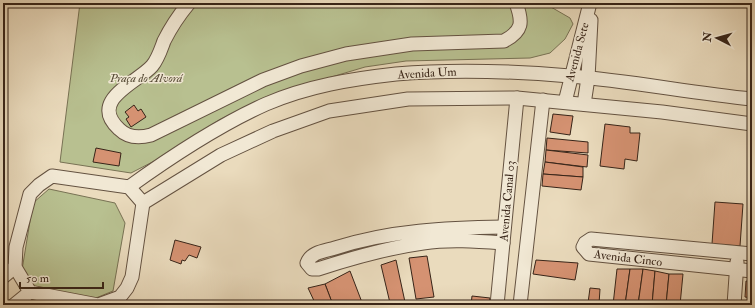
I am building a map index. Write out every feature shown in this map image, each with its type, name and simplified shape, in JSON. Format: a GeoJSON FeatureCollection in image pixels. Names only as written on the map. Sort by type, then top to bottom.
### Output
{"type":"FeatureCollection","features":[{"type":"Feature","properties":{"kind":"street"},"geometry":{"type":"LineString","coordinates":[[189,3],[172,26],[153,65],[116,94],[111,100],[111,116],[114,124],[126,135],[151,135],[263,80],[301,66],[346,54],[412,44],[504,41],[514,36],[520,28],[521,16],[516,3]]}},
{"type":"Feature","properties":{"kind":"street","name":"Avenida Sete"},"geometry":{"type":"LineString","coordinates":[[565,102],[591,3]]}},
{"type":"Feature","properties":{"kind":"street","name":"Avenida Sete"},"geometry":{"type":"LineString","coordinates":[[584,104],[588,78],[591,3]]}},
{"type":"Feature","properties":{"kind":"street","name":"Avenida Um"},"geometry":{"type":"LineString","coordinates":[[129,187],[211,132],[267,104],[318,86],[352,78],[422,72],[492,71],[571,76],[752,99]]}},
{"type":"Feature","properties":{"kind":"street"},"geometry":{"type":"LineString","coordinates":[[143,203],[221,155],[273,131],[329,110],[408,99],[517,98],[662,112],[752,124]]}},
{"type":"Feature","properties":{"kind":"street","name":"Avenida Canal 03"},"geometry":{"type":"LineString","coordinates":[[497,305],[517,98]]}},
{"type":"Feature","properties":{"kind":"street","name":"Avenida Canal 03"},"geometry":{"type":"LineString","coordinates":[[520,305],[543,100]]}},
{"type":"Feature","properties":{"kind":"street"},"geometry":{"type":"LineString","coordinates":[[52,176],[62,176],[129,187],[143,203],[132,277],[123,301],[98,305],[30,292],[15,267],[16,247],[30,194],[45,180],[52,176]]}},
{"type":"Feature","properties":{"kind":"street"},"geometry":{"type":"LineString","coordinates":[[503,244],[467,240],[424,242],[375,252],[318,269],[312,269],[307,263],[315,254],[358,241],[395,234],[440,228],[504,227]]}},
{"type":"Feature","properties":{"kind":"street","name":"Avenida Cinco"},"geometry":{"type":"LineString","coordinates":[[752,254],[591,239],[585,243],[584,247],[589,254],[752,271]]}},
{"type":"Feature","properties":{"kind":"street"},"geometry":{"type":"LineString","coordinates":[[734,305],[738,252]]}},
{"type":"Feature","properties":{"kind":"street"},"geometry":{"type":"LineString","coordinates":[[3,277],[15,267]]}},
{"type":"Feature","properties":{"kind":"street"},"geometry":{"type":"LineString","coordinates":[[14,305],[30,292]]}},
{"type":"Feature","properties":{"kind":"green space","name":"Praça do Alvorá"},"geometry":{"type":"Polygon","coordinates":[[[80,3],[544,3],[570,18],[573,24],[565,39],[550,53],[530,58],[406,61],[365,67],[318,81],[244,108],[219,120],[164,156],[131,173],[60,162],[80,3]]]}},
{"type":"Feature","properties":{"kind":"green space"},"geometry":{"type":"Polygon","coordinates":[[[49,189],[115,203],[125,223],[113,291],[91,300],[29,285],[22,270],[33,203],[49,189]]]}},
{"type":"Feature","properties":{"kind":"building"},"geometry":{"type":"Polygon","coordinates":[[[134,105],[138,111],[141,109],[146,117],[131,127],[126,119],[129,117],[125,112],[134,105]]]}},
{"type":"Feature","properties":{"kind":"building"},"geometry":{"type":"Polygon","coordinates":[[[553,114],[573,116],[570,135],[550,132],[553,114]]]}},
{"type":"Feature","properties":{"kind":"building"},"geometry":{"type":"Polygon","coordinates":[[[605,124],[630,127],[630,133],[640,133],[637,161],[625,159],[624,169],[600,166],[605,124]]]}},
{"type":"Feature","properties":{"kind":"building"},"geometry":{"type":"Polygon","coordinates":[[[547,138],[588,142],[588,153],[546,150],[547,138]]]}},
{"type":"Feature","properties":{"kind":"building"},"geometry":{"type":"Polygon","coordinates":[[[96,148],[121,153],[119,166],[93,162],[96,148]]]}},
{"type":"Feature","properties":{"kind":"building"},"geometry":{"type":"Polygon","coordinates":[[[546,150],[588,155],[587,167],[545,162],[546,150]]]}},
{"type":"Feature","properties":{"kind":"building"},"geometry":{"type":"Polygon","coordinates":[[[545,162],[583,167],[583,177],[543,174],[545,162]]]}},
{"type":"Feature","properties":{"kind":"building"},"geometry":{"type":"Polygon","coordinates":[[[543,174],[583,177],[581,190],[542,186],[543,174]]]}},
{"type":"Feature","properties":{"kind":"building"},"geometry":{"type":"Polygon","coordinates":[[[715,202],[743,204],[740,246],[712,244],[715,202]]]}},
{"type":"Feature","properties":{"kind":"building"},"geometry":{"type":"Polygon","coordinates":[[[175,240],[201,247],[197,258],[189,255],[185,261],[182,260],[181,264],[170,260],[175,240]]]}},
{"type":"Feature","properties":{"kind":"building"},"geometry":{"type":"Polygon","coordinates":[[[427,256],[434,297],[416,299],[409,258],[427,256]]]}},
{"type":"Feature","properties":{"kind":"building"},"geometry":{"type":"Polygon","coordinates":[[[396,260],[405,302],[390,303],[381,265],[396,260]]]}},
{"type":"Feature","properties":{"kind":"building"},"geometry":{"type":"Polygon","coordinates":[[[536,260],[578,263],[575,280],[533,274],[536,260]]]}},
{"type":"Feature","properties":{"kind":"building"},"geometry":{"type":"Polygon","coordinates":[[[617,269],[630,269],[625,305],[613,305],[617,269]]]}},
{"type":"Feature","properties":{"kind":"building"},"geometry":{"type":"Polygon","coordinates":[[[630,269],[643,269],[638,305],[625,305],[630,269]]]}},
{"type":"Feature","properties":{"kind":"building"},"geometry":{"type":"Polygon","coordinates":[[[643,269],[655,271],[652,305],[638,305],[643,269]]]}},
{"type":"Feature","properties":{"kind":"building"},"geometry":{"type":"Polygon","coordinates":[[[350,271],[363,305],[333,305],[325,284],[350,271]]]}},
{"type":"Feature","properties":{"kind":"building"},"geometry":{"type":"Polygon","coordinates":[[[655,271],[669,274],[666,305],[652,305],[655,271]]]}},
{"type":"Feature","properties":{"kind":"building"},"geometry":{"type":"Polygon","coordinates":[[[669,274],[683,274],[680,305],[666,305],[669,274]]]}},
{"type":"Feature","properties":{"kind":"building"},"geometry":{"type":"Polygon","coordinates":[[[746,281],[752,282],[752,298],[745,297],[746,281]]]}},
{"type":"Feature","properties":{"kind":"building"},"geometry":{"type":"Polygon","coordinates":[[[325,284],[333,305],[316,305],[308,288],[325,284]]]}},
{"type":"Feature","properties":{"kind":"building"},"geometry":{"type":"Polygon","coordinates":[[[590,288],[600,289],[599,304],[588,303],[590,288]]]}},
{"type":"Feature","properties":{"kind":"building"},"geometry":{"type":"Polygon","coordinates":[[[472,296],[490,298],[489,305],[471,305],[472,296]]]}}]}
